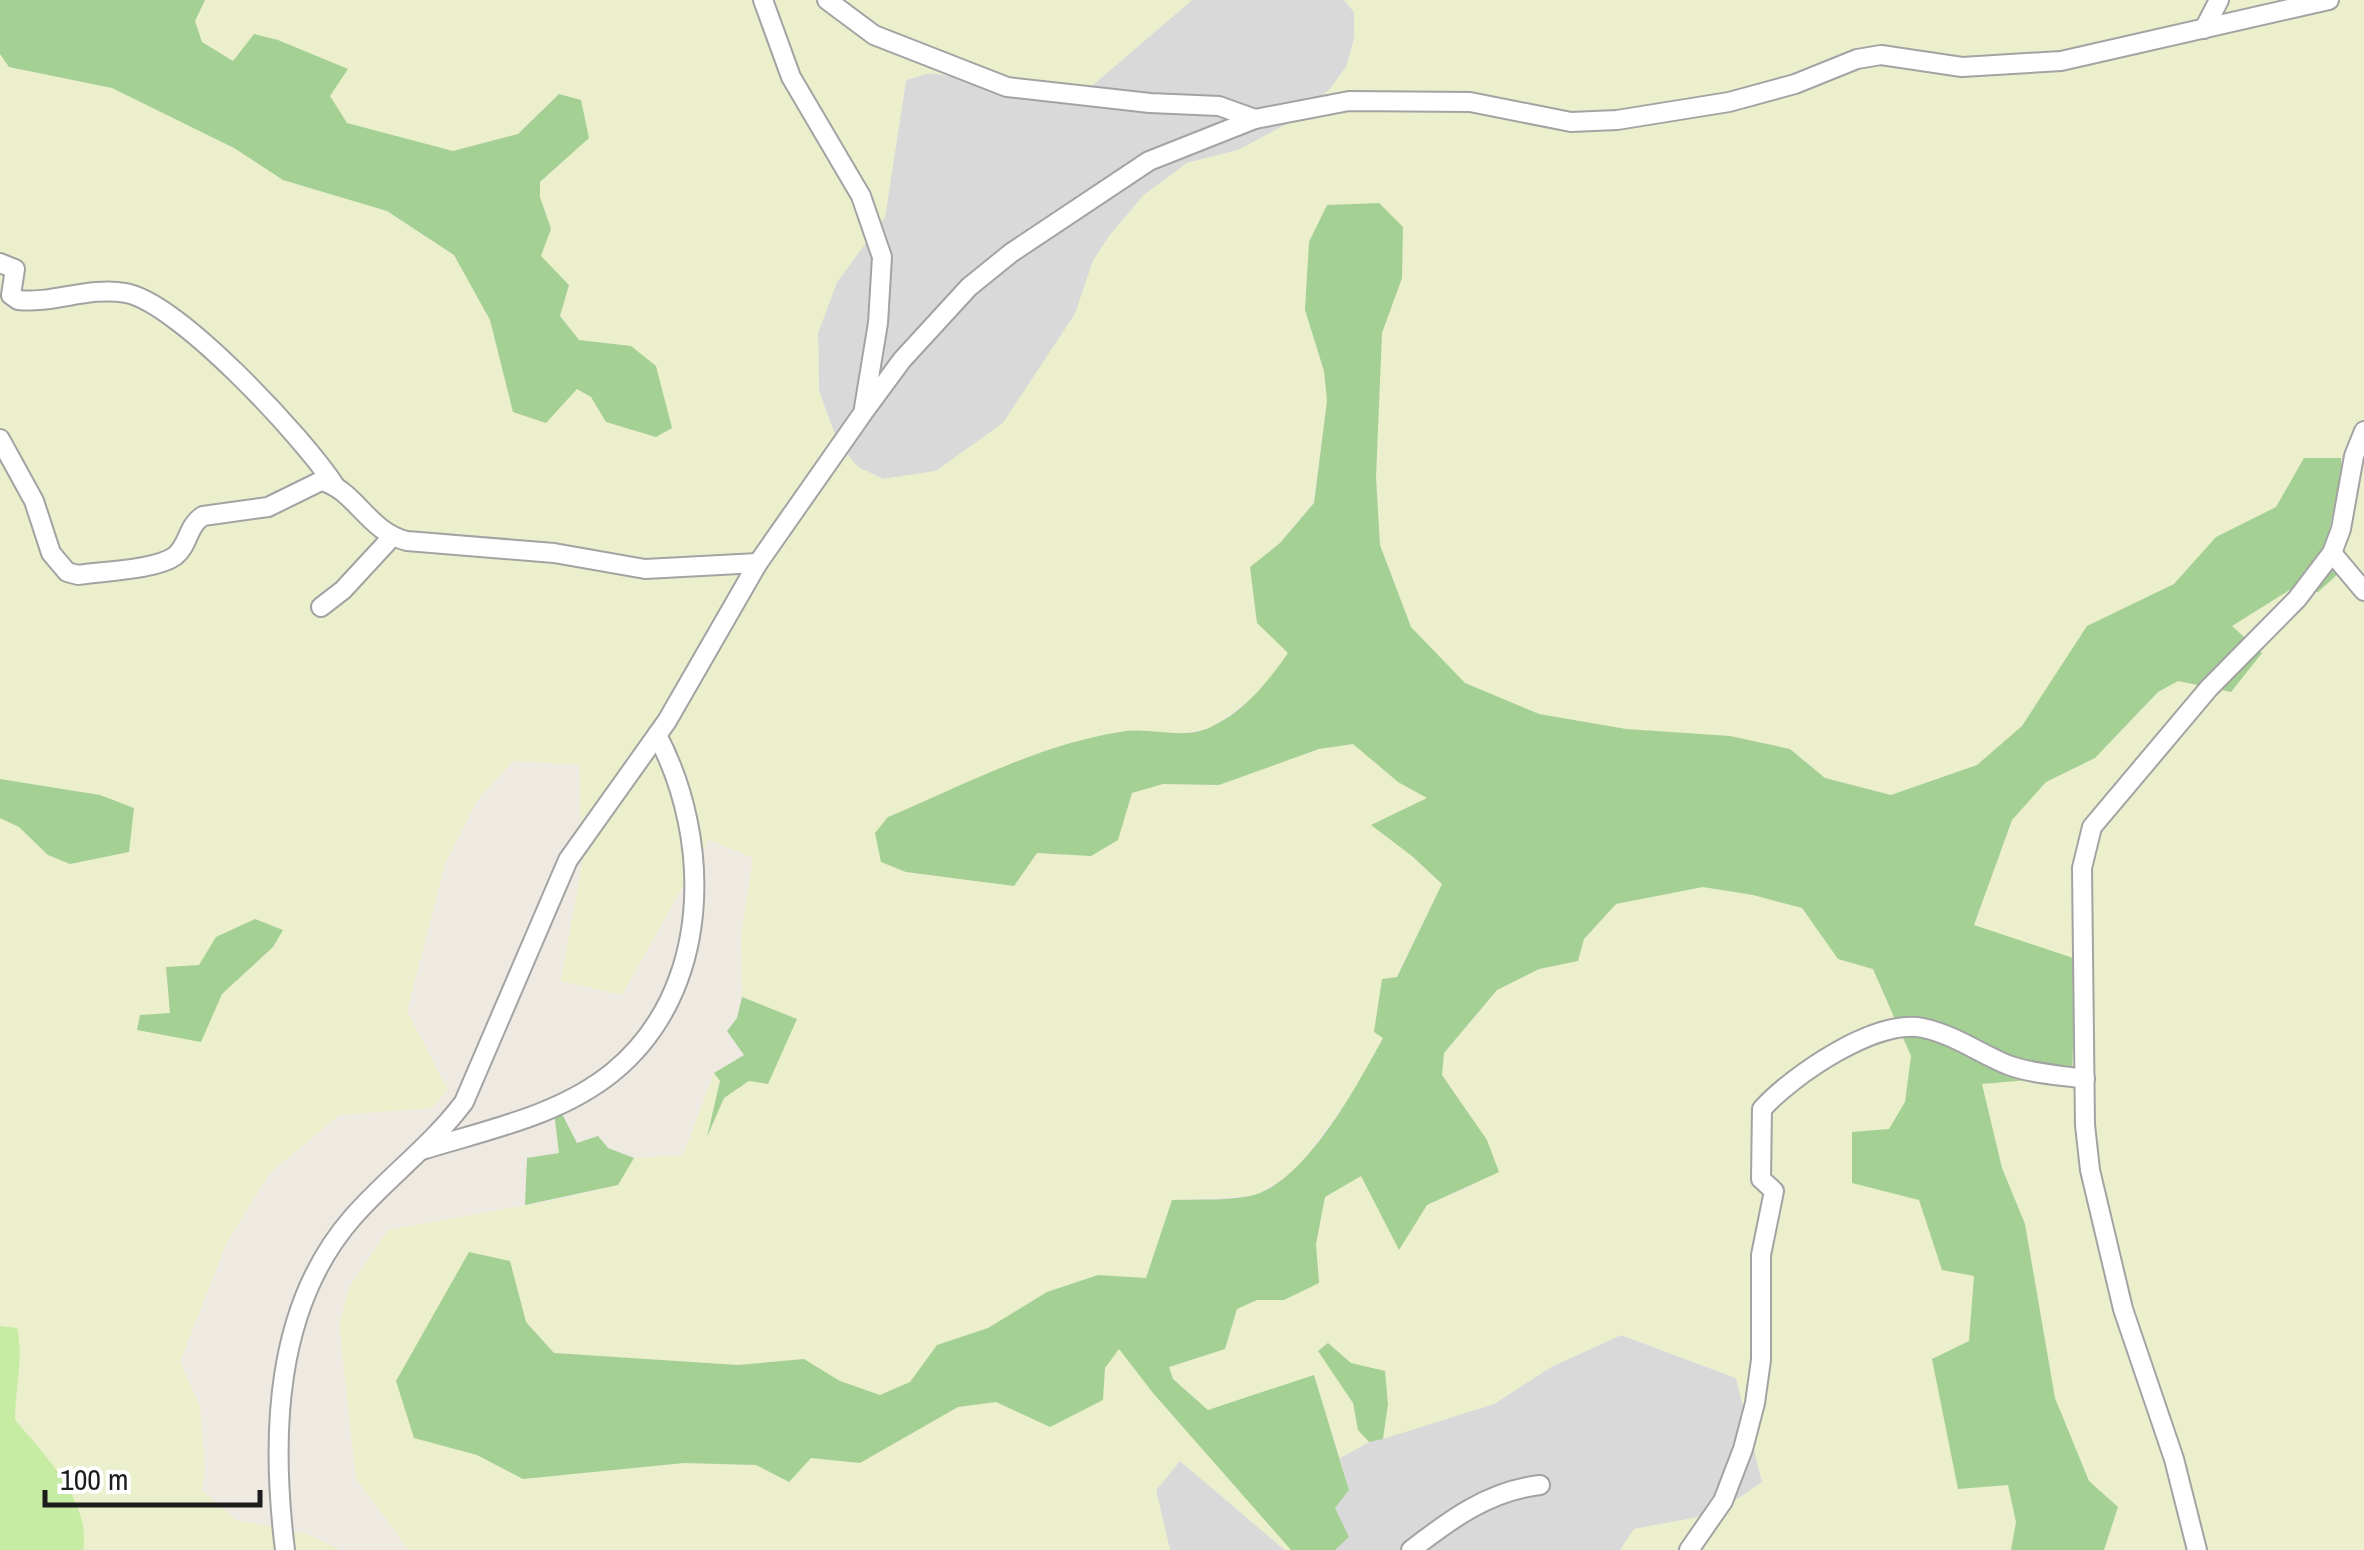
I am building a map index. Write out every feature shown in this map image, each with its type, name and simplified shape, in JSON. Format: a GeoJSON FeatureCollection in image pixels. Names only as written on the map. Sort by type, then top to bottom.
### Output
{"type":"FeatureCollection","features":[{"type":"Feature","properties":{"kind":"street"},"geometry":{"type":"LineString","coordinates":[[762,0],[791,76],[860,196],[882,256],[878,323],[863,413]]}},
{"type":"Feature","properties":{"kind":"street"},"geometry":{"type":"LineString","coordinates":[[827,0],[874,35],[1007,88],[1150,104],[1219,106],[1255,118]]}},
{"type":"Feature","properties":{"kind":"street"},"geometry":{"type":"LineString","coordinates":[[2204,29],[2220,0]]}},
{"type":"Feature","properties":{"kind":"street"},"geometry":{"type":"LineString","coordinates":[[286,1550],[279,1487],[280,1416],[289,1346],[301,1302],[320,1263],[349,1222],[453,1117],[473,1084],[522,960],[568,860],[658,735],[758,562],[863,413],[934,322],[1011,253],[1149,160],[1255,118],[1349,101],[1404,101],[1470,102],[1571,122],[1617,120],[1729,102],[1881,54],[1962,66],[2043,62],[2110,51],[2328,0]]}},
{"type":"Feature","properties":{"kind":"street"},"geometry":{"type":"LineString","coordinates":[[0,262],[14,269],[12,295],[18,300],[108,291],[148,301],[236,373],[315,456],[335,486],[392,537],[554,553],[644,569],[758,562]]}},
{"type":"Feature","properties":{"kind":"street"},"geometry":{"type":"LineString","coordinates":[[2196,1550],[2174,1458],[2124,1308],[2090,1170],[2084,1078],[2082,868],[2092,827],[2209,688],[2297,599],[2332,553],[2345,512],[2354,456],[2364,431]]}},
{"type":"Feature","properties":{"kind":"street"},"geometry":{"type":"LineString","coordinates":[[0,439],[34,500],[51,553],[67,572],[78,574],[172,558],[183,548],[190,528],[203,516],[268,507],[321,481],[335,486]]}},
{"type":"Feature","properties":{"kind":"street"},"geometry":{"type":"LineString","coordinates":[[321,607],[343,590],[392,537]]}},
{"type":"Feature","properties":{"kind":"street"},"geometry":{"type":"LineString","coordinates":[[2332,553],[2364,591]]}},
{"type":"Feature","properties":{"kind":"street"},"geometry":{"type":"LineString","coordinates":[[419,1152],[510,1124],[585,1090],[613,1072],[659,1018],[686,958],[694,925],[694,890],[686,806],[658,735]]}},
{"type":"Feature","properties":{"kind":"street"},"geometry":{"type":"LineString","coordinates":[[1689,1550],[1707,1528],[1729,1488],[1758,1388],[1761,1255],[1774,1191],[1761,1178],[1762,1108],[1831,1054],[1905,1026],[1962,1040],[2022,1070],[2084,1078]]}},
{"type":"Feature","properties":{"kind":"street"},"geometry":{"type":"LineString","coordinates":[[1411,1550],[1488,1498],[1513,1488],[1540,1485]]}},
{"type":"Feature","properties":{"kind":"shaded area"},"geometry":{"type":"Polygon","coordinates":[[[1192,0],[1344,0],[1354,12],[1354,39],[1347,65],[1331,88],[1289,123],[1238,150],[1187,163],[1144,195],[1093,261],[1075,314],[1003,423],[936,471],[883,479],[858,467],[838,443],[819,391],[818,333],[837,282],[885,217],[906,80],[930,73],[1080,96],[1192,0]]]}},
{"type":"Feature","properties":{"kind":"shaded area"},"geometry":{"type":"Polygon","coordinates":[[[1621,1335],[1736,1378],[1763,1483],[1715,1514],[1634,1529],[1620,1550],[1335,1550],[1348,1537],[1335,1508],[1349,1490],[1340,1458],[1369,1442],[1494,1404],[1551,1367],[1621,1335]]]}},
{"type":"Feature","properties":{"kind":"shaded area"},"geometry":{"type":"Polygon","coordinates":[[[1180,1461],[1285,1550],[1170,1550],[1156,1490],[1180,1461]]]}},
{"type":"Feature","properties":{"kind":"green space"},"geometry":{"type":"Polygon","coordinates":[[[0,0],[205,0],[195,21],[202,42],[233,61],[254,34],[278,40],[348,69],[330,96],[347,123],[453,151],[518,134],[559,94],[581,100],[589,138],[540,182],[540,197],[551,229],[541,256],[569,285],[560,316],[579,340],[631,346],[656,366],[672,428],[656,437],[606,422],[591,397],[577,389],[546,423],[513,412],[490,320],[454,255],[387,211],[283,180],[234,148],[112,88],[9,67],[0,54],[0,0]]]}},
{"type":"Feature","properties":{"kind":"green space"},"geometry":{"type":"Polygon","coordinates":[[[205,0],[1192,0],[1080,96],[930,73],[906,80],[885,217],[837,282],[818,333],[819,391],[838,443],[858,467],[883,479],[936,471],[1003,423],[1075,314],[1093,261],[1144,195],[1187,163],[1238,150],[1289,123],[1331,88],[1347,65],[1354,39],[1354,12],[1344,0],[2364,0],[2364,1550],[2104,1550],[2118,1507],[2089,1481],[2055,1398],[2025,1224],[2002,1168],[1982,1084],[1974,926],[2012,820],[2046,782],[2095,758],[2158,692],[2178,681],[2231,692],[2232,626],[2291,589],[2318,592],[2342,469],[2304,458],[2277,507],[2216,537],[2175,584],[2087,626],[2022,726],[1977,765],[1891,795],[1825,778],[1790,749],[1539,714],[1465,683],[1411,627],[1380,545],[1376,477],[1382,333],[1402,278],[1403,228],[1379,203],[1305,310],[1324,371],[1327,401],[1313,503],[1280,543],[1250,567],[1257,623],[1288,653],[1261,692],[1210,728],[1172,735],[1123,731],[953,790],[889,817],[905,872],[1014,886],[1037,853],[1091,856],[1131,793],[1163,784],[1219,785],[1319,749],[1353,744],[1398,782],[1428,798],[1372,825],[1442,884],[1396,977],[1383,1037],[1353,1093],[1294,1172],[1253,1196],[1172,1200],[1146,1279],[1098,1275],[1047,1292],[988,1328],[937,1345],[910,1382],[880,1395],[840,1381],[804,1359],[738,1365],[554,1353],[526,1323],[510,1261],[469,1253],[443,1302],[414,1438],[477,1455],[523,1479],[684,1463],[756,1465],[789,1482],[811,1458],[860,1463],[958,1407],[996,1402],[1105,1368],[1119,1348],[1153,1393],[1291,1550],[1285,1550],[1180,1461],[1156,1490],[1170,1550],[409,1550],[356,1479],[339,1324],[350,1286],[388,1230],[618,1185],[634,1158],[683,1155],[714,1073],[720,1081],[708,1132],[724,1098],[749,1081],[796,1019],[742,997],[741,936],[753,858],[709,840],[622,995],[561,981],[582,864],[579,765],[513,761],[477,801],[445,864],[407,1011],[448,1090],[431,1108],[339,1115],[270,1173],[227,1242],[180,1362],[200,1406],[205,1467],[202,1490],[236,1520],[307,1534],[341,1550],[0,1550],[0,818],[19,827],[48,855],[71,864],[129,852],[100,795],[0,779],[0,54],[10,67],[112,88],[234,148],[283,180],[387,211],[454,255],[490,320],[502,369],[566,402],[576,389],[591,397],[606,422],[656,437],[630,346],[579,340],[560,316],[569,285],[541,256],[551,229],[540,197],[540,182],[589,138],[559,94],[518,134],[453,151],[415,142],[347,123],[330,96],[233,61],[201,42],[195,21],[205,0]]]}},
{"type":"Feature","properties":{"kind":"green space"},"geometry":{"type":"Polygon","coordinates":[[[1379,203],[1403,227],[1402,278],[1382,333],[1376,477],[1380,545],[1411,627],[1465,683],[1539,714],[1626,729],[1730,736],[1790,749],[1825,778],[1891,795],[1977,765],[2022,726],[2087,626],[2174,584],[2216,537],[2276,507],[2304,458],[2341,458],[2327,541],[2338,574],[2318,592],[2291,589],[2232,626],[2262,653],[2231,692],[2178,681],[2158,692],[2095,758],[2046,782],[2012,820],[1974,925],[2076,959],[2072,1076],[1982,1084],[2002,1168],[2025,1224],[2055,1398],[2089,1481],[2118,1507],[2104,1550],[2011,1550],[2016,1522],[2008,1485],[1958,1489],[1932,1359],[1969,1341],[1974,1276],[1942,1270],[1919,1200],[1852,1183],[1852,1132],[1889,1129],[1905,1102],[1911,1056],[1873,969],[1838,959],[1802,908],[1703,887],[1616,904],[1584,939],[1578,961],[1539,969],[1497,990],[1444,1053],[1442,1075],[1487,1140],[1499,1172],[1427,1205],[1399,1250],[1361,1176],[1325,1197],[1316,1244],[1319,1283],[1284,1300],[1257,1300],[1237,1309],[1225,1349],[1169,1367],[1173,1379],[1208,1410],[1314,1375],[1349,1490],[1335,1508],[1349,1537],[1335,1550],[1291,1550],[1119,1349],[1105,1368],[1103,1400],[1050,1427],[996,1402],[958,1407],[860,1463],[811,1458],[789,1482],[756,1465],[684,1463],[523,1479],[477,1455],[414,1438],[396,1381],[469,1252],[510,1261],[526,1322],[554,1353],[738,1365],[804,1359],[840,1381],[880,1395],[910,1382],[937,1345],[988,1328],[1047,1292],[1098,1275],[1146,1278],[1172,1200],[1240,1198],[1270,1188],[1290,1173],[1327,1130],[1383,1038],[1374,1032],[1382,979],[1397,977],[1442,884],[1371,825],[1427,798],[1398,782],[1353,744],[1319,749],[1219,785],[1163,784],[1132,793],[1118,840],[1091,856],[1037,853],[1014,886],[906,872],[881,862],[875,833],[888,817],[1060,746],[1120,732],[1188,733],[1211,727],[1245,704],[1272,675],[1288,653],[1257,623],[1250,567],[1280,543],[1314,503],[1327,401],[1324,371],[1305,310],[1309,242],[1327,205],[1379,203]]]}},
{"type":"Feature","properties":{"kind":"green space"},"geometry":{"type":"Polygon","coordinates":[[[0,779],[100,795],[134,808],[129,852],[70,864],[48,855],[19,827],[0,818],[0,779]]]}},
{"type":"Feature","properties":{"kind":"green space"},"geometry":{"type":"Polygon","coordinates":[[[1703,887],[1802,908],[1838,959],[1872,968],[1911,1056],[1905,1102],[1889,1130],[1919,1200],[1942,1269],[1974,1276],[1959,1488],[2008,1485],[2016,1522],[2011,1550],[1620,1550],[1634,1529],[1715,1514],[1762,1482],[1736,1378],[1621,1335],[1551,1367],[1494,1404],[1383,1439],[1388,1404],[1328,1343],[1319,1351],[1353,1403],[1358,1430],[1369,1442],[1340,1458],[1314,1375],[1208,1410],[1173,1379],[1169,1367],[1225,1349],[1237,1309],[1257,1300],[1284,1300],[1319,1283],[1316,1244],[1325,1197],[1362,1175],[1399,1249],[1427,1205],[1471,1186],[1487,1140],[1442,1075],[1444,1054],[1497,990],[1539,969],[1578,961],[1584,939],[1616,904],[1703,887]]]}},
{"type":"Feature","properties":{"kind":"green space"},"geometry":{"type":"Polygon","coordinates":[[[255,919],[283,930],[273,947],[222,994],[201,1042],[137,1030],[140,1015],[170,1013],[166,967],[199,965],[216,937],[255,919]]]}},
{"type":"Feature","properties":{"kind":"green space"},"geometry":{"type":"Polygon","coordinates":[[[742,997],[797,1019],[768,1084],[749,1081],[724,1098],[707,1137],[720,1081],[714,1073],[744,1055],[727,1031],[737,1018],[742,997]]]}},
{"type":"Feature","properties":{"kind":"green space"},"geometry":{"type":"Polygon","coordinates":[[[554,1112],[563,1116],[577,1143],[598,1136],[608,1148],[634,1158],[618,1185],[525,1205],[527,1158],[559,1153],[554,1112]]]}},
{"type":"Feature","properties":{"kind":"green space"},"geometry":{"type":"Polygon","coordinates":[[[0,1326],[17,1328],[19,1339],[15,1420],[73,1497],[84,1532],[83,1550],[0,1550],[0,1326]]]}},
{"type":"Feature","properties":{"kind":"green space"},"geometry":{"type":"Polygon","coordinates":[[[1328,1343],[1351,1363],[1385,1371],[1388,1404],[1383,1439],[1369,1442],[1358,1430],[1353,1403],[1318,1351],[1328,1343]]]}}]}
